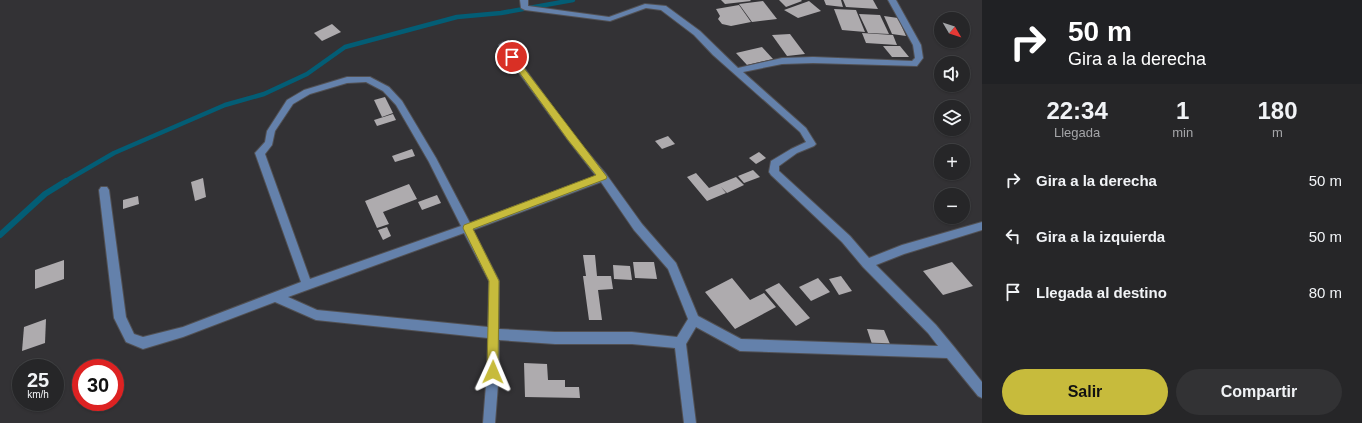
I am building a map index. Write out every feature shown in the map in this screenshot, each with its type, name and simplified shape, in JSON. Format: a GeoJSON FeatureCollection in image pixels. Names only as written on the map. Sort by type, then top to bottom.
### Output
{"type":"FeatureCollection","features":[{"type":"Feature","properties":{"kind":"street"},"geometry":{"type":"LineString","coordinates":[[524,0],[525,8],[610,19],[645,6],[663,8],[697,33],[716,53],[803,130],[811,144],[774,164],[774,172],[846,239],[867,264],[932,329],[982,392]]}},
{"type":"Feature","properties":{"kind":"street"},"geometry":{"type":"LineString","coordinates":[[736,71],[782,61],[813,60],[914,64],[919,58],[917,45],[892,0]]}},
{"type":"Feature","properties":{"kind":"street"},"geometry":{"type":"LineString","coordinates":[[503,45],[638,227],[672,266],[694,320],[740,345],[951,352]]}},
{"type":"Feature","properties":{"kind":"street"},"geometry":{"type":"LineString","coordinates":[[307,285],[260,153],[269,143],[272,131],[290,102],[307,92],[326,85],[347,80],[367,79],[386,89],[399,103],[433,162],[494,281],[489,423]]}},
{"type":"Feature","properties":{"kind":"street"},"geometry":{"type":"LineString","coordinates":[[104,190],[120,318],[130,338],[143,343],[183,332],[276,296],[467,228],[602,177]]}},
{"type":"Feature","properties":{"kind":"street"},"geometry":{"type":"LineString","coordinates":[[867,264],[902,250],[982,226]]}},
{"type":"Feature","properties":{"kind":"street"},"geometry":{"type":"LineString","coordinates":[[276,296],[316,315],[493,334],[555,338],[632,338],[680,343]]}},
{"type":"Feature","properties":{"kind":"street"},"geometry":{"type":"LineString","coordinates":[[690,423],[680,343],[694,320]]}},
{"type":"Feature","properties":{"kind":"building"},"geometry":{"type":"Polygon","coordinates":[[[721,0],[750,0],[751,1],[725,4],[721,0]]]}},
{"type":"Feature","properties":{"kind":"building"},"geometry":{"type":"Polygon","coordinates":[[[779,0],[801,0],[802,1],[786,7],[779,0]]]}},
{"type":"Feature","properties":{"kind":"building"},"geometry":{"type":"Polygon","coordinates":[[[824,0],[841,0],[843,7],[826,5],[824,0]]]}},
{"type":"Feature","properties":{"kind":"building"},"geometry":{"type":"Polygon","coordinates":[[[843,0],[873,0],[878,9],[846,7],[843,0]]]}},
{"type":"Feature","properties":{"kind":"building"},"geometry":{"type":"Polygon","coordinates":[[[763,1],[777,19],[752,22],[739,4],[763,1]]]}},
{"type":"Feature","properties":{"kind":"building"},"geometry":{"type":"Polygon","coordinates":[[[809,1],[821,11],[798,18],[784,10],[809,1]]]}},
{"type":"Feature","properties":{"kind":"building"},"geometry":{"type":"Polygon","coordinates":[[[739,5],[751,22],[731,26],[722,24],[718,19],[720,16],[716,9],[739,5]]]}},
{"type":"Feature","properties":{"kind":"building"},"geometry":{"type":"Polygon","coordinates":[[[834,9],[856,10],[865,32],[842,30],[834,9]]]}},
{"type":"Feature","properties":{"kind":"building"},"geometry":{"type":"Polygon","coordinates":[[[859,14],[880,15],[889,34],[868,33],[859,14]]]}},
{"type":"Feature","properties":{"kind":"building"},"geometry":{"type":"Polygon","coordinates":[[[884,16],[898,18],[906,36],[892,34],[884,16]]]}},
{"type":"Feature","properties":{"kind":"building"},"geometry":{"type":"Polygon","coordinates":[[[332,24],[341,32],[322,41],[314,33],[332,24]]]}},
{"type":"Feature","properties":{"kind":"building"},"geometry":{"type":"Polygon","coordinates":[[[862,33],[893,35],[897,45],[866,43],[862,33]]]}},
{"type":"Feature","properties":{"kind":"building"},"geometry":{"type":"Polygon","coordinates":[[[790,34],[805,54],[787,56],[772,35],[790,34]]]}},
{"type":"Feature","properties":{"kind":"building"},"geometry":{"type":"Polygon","coordinates":[[[883,46],[900,46],[909,57],[892,57],[883,46]]]}},
{"type":"Feature","properties":{"kind":"building"},"geometry":{"type":"Polygon","coordinates":[[[762,47],[773,59],[747,65],[736,53],[762,47]]]}},
{"type":"Feature","properties":{"kind":"building"},"geometry":{"type":"Polygon","coordinates":[[[385,97],[393,113],[382,117],[374,100],[385,97]]]}},
{"type":"Feature","properties":{"kind":"building"},"geometry":{"type":"Polygon","coordinates":[[[393,114],[396,120],[377,126],[374,120],[393,114]]]}},
{"type":"Feature","properties":{"kind":"building"},"geometry":{"type":"Polygon","coordinates":[[[668,136],[675,144],[662,149],[655,141],[668,136]]]}},
{"type":"Feature","properties":{"kind":"building"},"geometry":{"type":"Polygon","coordinates":[[[412,149],[415,156],[395,162],[392,156],[412,149]]]}},
{"type":"Feature","properties":{"kind":"building"},"geometry":{"type":"Polygon","coordinates":[[[759,152],[766,158],[756,164],[749,158],[759,152]]]}},
{"type":"Feature","properties":{"kind":"building"},"geometry":{"type":"Polygon","coordinates":[[[753,170],[760,177],[744,183],[738,176],[753,170]]]}},
{"type":"Feature","properties":{"kind":"building"},"geometry":{"type":"Polygon","coordinates":[[[696,173],[709,188],[736,177],[744,185],[727,193],[721,187],[726,193],[707,201],[687,177],[696,173]]]}},
{"type":"Feature","properties":{"kind":"building"},"geometry":{"type":"Polygon","coordinates":[[[203,178],[206,197],[195,201],[191,182],[203,178]]]}},
{"type":"Feature","properties":{"kind":"building"},"geometry":{"type":"Polygon","coordinates":[[[409,184],[417,199],[383,212],[389,224],[377,228],[365,201],[409,184]]]}},
{"type":"Feature","properties":{"kind":"building"},"geometry":{"type":"Polygon","coordinates":[[[437,195],[441,203],[422,210],[418,202],[437,195]]]}},
{"type":"Feature","properties":{"kind":"building"},"geometry":{"type":"Polygon","coordinates":[[[138,196],[139,204],[123,209],[123,200],[138,196]]]}},
{"type":"Feature","properties":{"kind":"building"},"geometry":{"type":"Polygon","coordinates":[[[387,227],[391,236],[383,240],[378,230],[387,227]]]}},
{"type":"Feature","properties":{"kind":"building"},"geometry":{"type":"Polygon","coordinates":[[[583,255],[595,255],[597,276],[611,276],[613,289],[598,290],[602,320],[589,320],[583,276],[586,276],[583,255]]]}},
{"type":"Feature","properties":{"kind":"building"},"geometry":{"type":"Polygon","coordinates":[[[64,260],[64,279],[35,289],[35,270],[64,260]]]}},
{"type":"Feature","properties":{"kind":"building"},"geometry":{"type":"Polygon","coordinates":[[[633,262],[654,262],[657,279],[635,278],[633,262]]]}},
{"type":"Feature","properties":{"kind":"building"},"geometry":{"type":"Polygon","coordinates":[[[952,262],[973,286],[943,295],[923,271],[952,262]]]}},
{"type":"Feature","properties":{"kind":"building"},"geometry":{"type":"Polygon","coordinates":[[[613,265],[630,266],[632,280],[614,279],[613,265]]]}},
{"type":"Feature","properties":{"kind":"building"},"geometry":{"type":"Polygon","coordinates":[[[841,276],[852,291],[839,295],[829,279],[841,276]]]}},
{"type":"Feature","properties":{"kind":"building"},"geometry":{"type":"Polygon","coordinates":[[[732,278],[750,300],[764,293],[776,307],[735,329],[705,292],[732,278]]]}},
{"type":"Feature","properties":{"kind":"building"},"geometry":{"type":"Polygon","coordinates":[[[818,278],[830,292],[811,301],[799,287],[818,278]]]}},
{"type":"Feature","properties":{"kind":"building"},"geometry":{"type":"Polygon","coordinates":[[[779,283],[810,318],[796,326],[765,290],[779,283]]]}},
{"type":"Feature","properties":{"kind":"building"},"geometry":{"type":"Polygon","coordinates":[[[46,319],[45,343],[22,351],[24,327],[46,319]]]}},
{"type":"Feature","properties":{"kind":"building"},"geometry":{"type":"Polygon","coordinates":[[[867,329],[884,330],[890,344],[872,344],[867,329]]]}},
{"type":"Feature","properties":{"kind":"building"},"geometry":{"type":"Polygon","coordinates":[[[524,363],[547,364],[548,380],[565,380],[565,387],[579,387],[580,398],[525,397],[524,363]]]}},
{"type":"Feature","properties":{"kind":"waterway"},"geometry":{"type":"LineString","coordinates":[[64,182],[114,153],[225,105],[264,94],[307,74],[345,47],[457,17],[501,13],[573,0]]}},
{"type":"Feature","properties":{"kind":"waterway"},"geometry":{"type":"LineString","coordinates":[[0,235],[45,194],[66,181]]}},
{"type":"Feature","properties":{"kind":"route"},"geometry":{"type":"LineString","coordinates":[[493,372],[494,281],[467,228],[602,177],[571,138],[512,57]]}}]}
